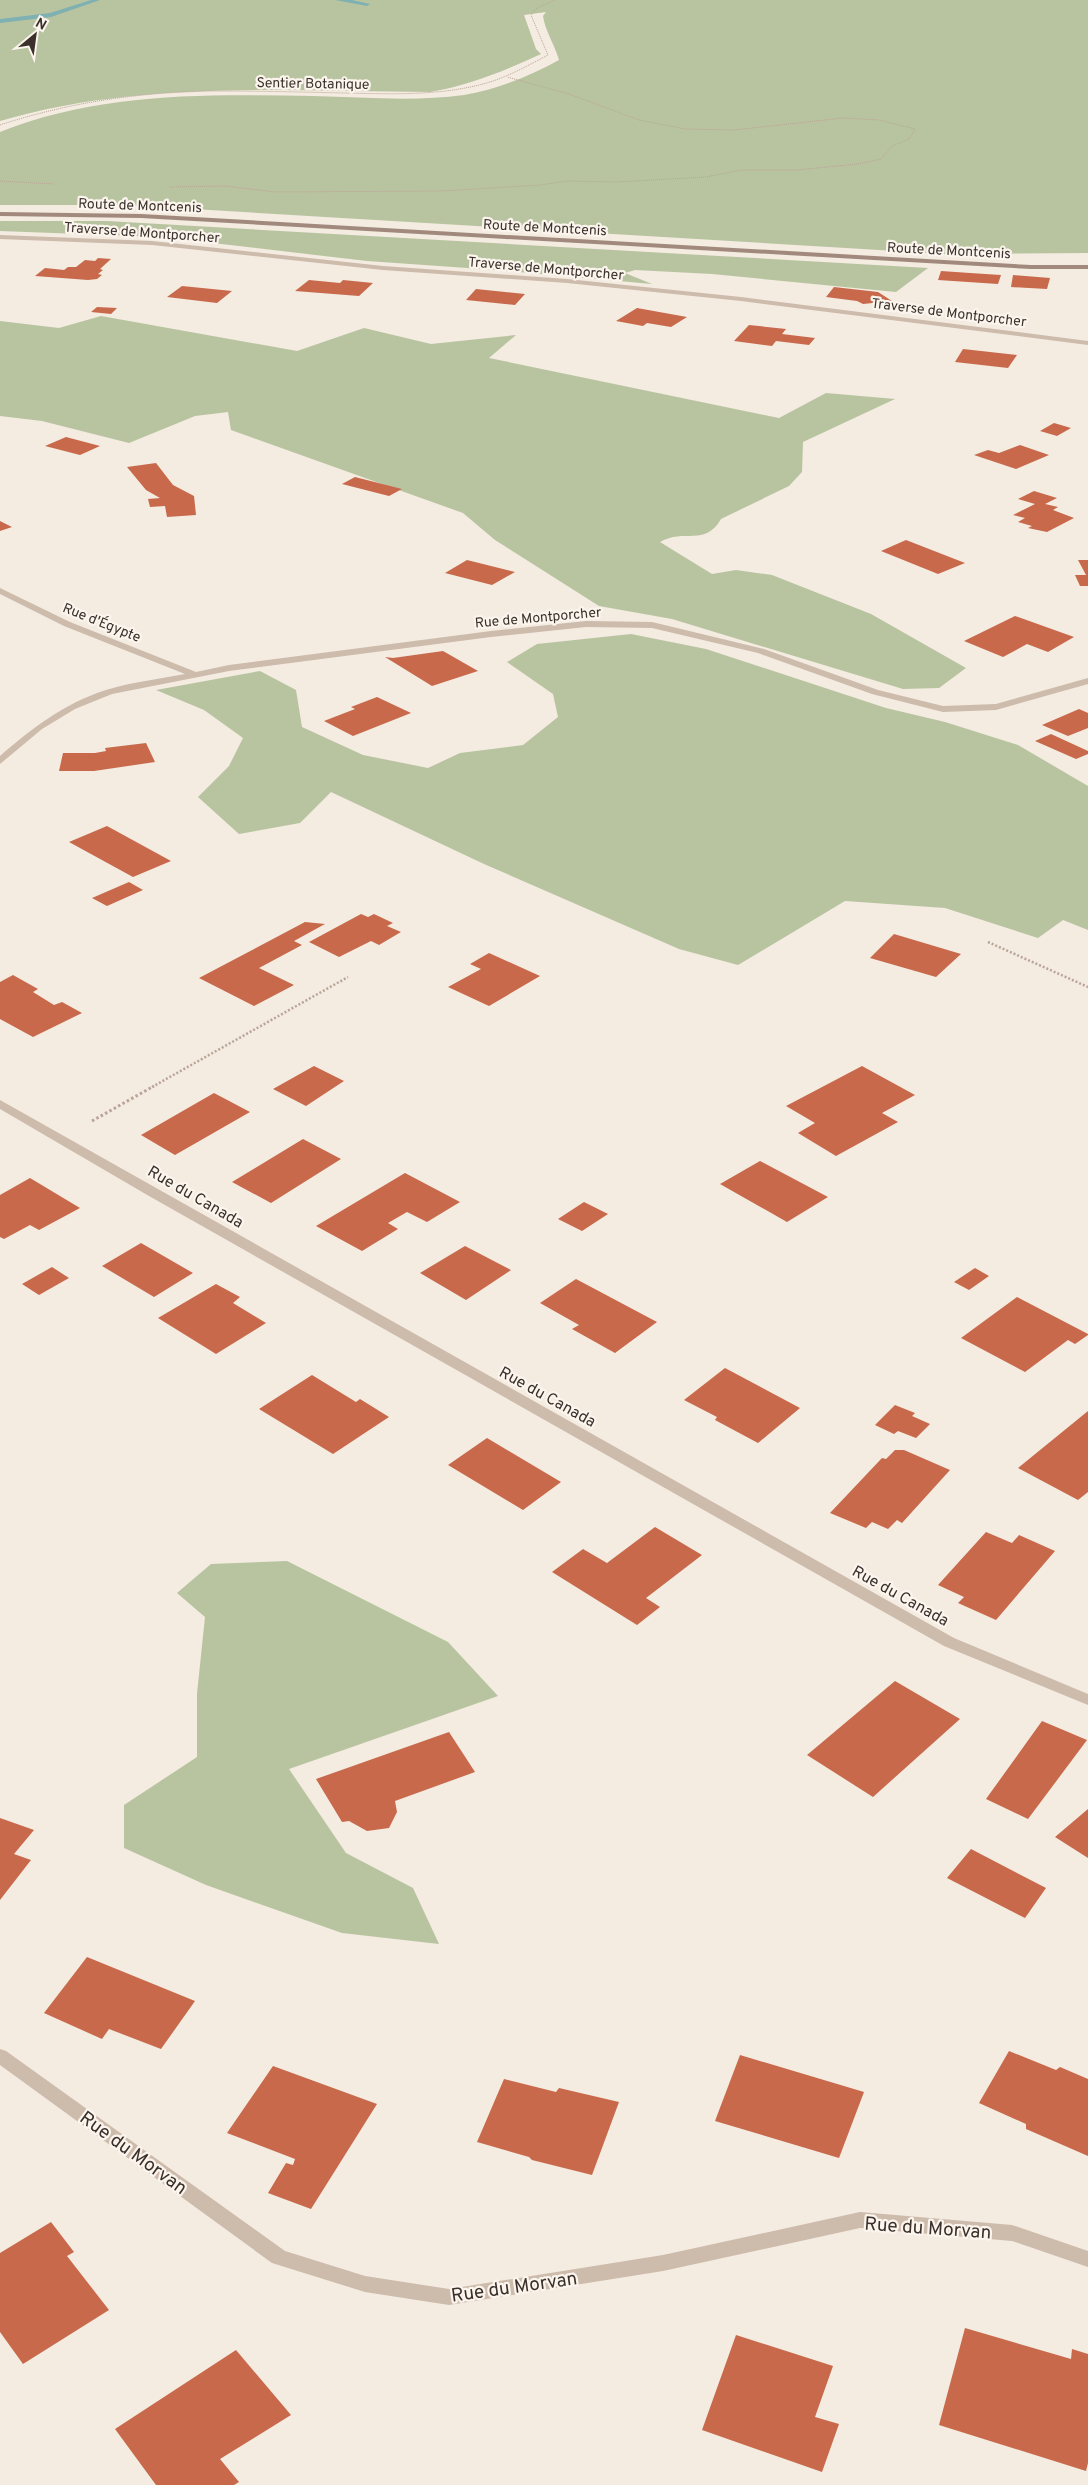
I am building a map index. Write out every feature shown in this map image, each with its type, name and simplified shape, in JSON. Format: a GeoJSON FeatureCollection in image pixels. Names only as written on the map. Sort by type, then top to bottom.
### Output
{"type":"FeatureCollection","features":[{"type":"Feature","properties":{"kind":"main road","name":"Route de Montcenis"},"geometry":{"type":"LineString","coordinates":[[0,214],[141,216],[1031,267],[1088,267]]}},
{"type":"Feature","properties":{"kind":"street","name":"Traverse de Montporcher"},"geometry":{"type":"LineString","coordinates":[[0,237],[152,242],[383,268],[567,281],[741,299],[1088,342]]}},
{"type":"Feature","properties":{"kind":"street","name":"Rue d'Égypte"},"geometry":{"type":"LineString","coordinates":[[0,591],[67,624],[196,675]]}},
{"type":"Feature","properties":{"kind":"street","name":"Rue de Montporcher"},"geometry":{"type":"LineString","coordinates":[[0,761],[39,727],[72,707],[109,692],[258,664],[586,624],[652,625],[761,652],[875,692],[943,709],[996,707],[1088,680]]}},
{"type":"Feature","properties":{"kind":"street","name":"Rue du Canada"},"geometry":{"type":"LineString","coordinates":[[0,1104],[153,1193],[949,1642],[1088,1700]]}},
{"type":"Feature","properties":{"kind":"street","name":"Rue du Morvan"},"geometry":{"type":"LineString","coordinates":[[0,2056],[280,2257],[365,2284],[449,2297],[663,2263],[860,2220],[1012,2233],[1088,2259]]}},
{"type":"Feature","properties":{"kind":"path","name":"Sentier Botanique"},"geometry":{"type":"LineString","coordinates":[[0,125],[51,110],[133,95],[227,92],[422,94],[458,90],[507,77],[548,55],[547,45],[533,25],[531,15],[537,8],[555,0]]}},
{"type":"Feature","properties":{"kind":"path"},"geometry":{"type":"LineString","coordinates":[[169,187],[226,186],[275,192],[441,191],[540,185],[567,181],[617,182],[706,177],[741,170],[796,170],[881,159],[892,146],[910,139],[915,129],[880,120],[843,118],[743,129],[685,129],[639,120],[569,94],[507,77]]}},
{"type":"Feature","properties":{"kind":"path"},"geometry":{"type":"LineString","coordinates":[[0,181],[62,184]]}},
{"type":"Feature","properties":{"kind":"path"},"geometry":{"type":"LineString","coordinates":[[988,942],[1088,987]]}},
{"type":"Feature","properties":{"kind":"path"},"geometry":{"type":"LineString","coordinates":[[61,1138],[348,977]]}},
{"type":"Feature","properties":{"kind":"green space"},"geometry":{"type":"Polygon","coordinates":[[[0,0],[1088,0],[1088,253],[946,254],[126,205],[0,205],[0,132],[76,109],[154,98],[193,96],[273,95],[407,99],[445,97],[488,90],[513,82],[559,60],[544,22],[543,16],[546,12],[524,15],[536,49],[541,54],[487,77],[459,86],[430,92],[268,90],[160,94],[106,99],[53,108],[0,121],[0,0]]]}},
{"type":"Feature","properties":{"kind":"green space"},"geometry":{"type":"Polygon","coordinates":[[[0,221],[107,221],[928,268],[896,292],[712,274],[635,270],[625,273],[652,284],[367,261],[161,237],[0,231],[0,221]]]}},
{"type":"Feature","properties":{"kind":"green space"},"geometry":{"type":"Polygon","coordinates":[[[101,316],[297,351],[364,328],[431,344],[516,335],[489,358],[779,418],[826,393],[895,399],[803,442],[802,472],[789,486],[721,519],[708,532],[701,535],[677,536],[660,542],[712,574],[736,570],[772,575],[871,614],[966,668],[939,688],[903,689],[672,619],[599,606],[495,540],[463,513],[231,430],[228,412],[195,416],[129,443],[42,421],[0,416],[0,321],[59,328],[101,316]]]}},
{"type":"Feature","properties":{"kind":"green space"},"geometry":{"type":"Polygon","coordinates":[[[631,634],[706,649],[886,708],[945,722],[1018,745],[1088,786],[1088,930],[1063,920],[1038,938],[945,908],[845,901],[738,965],[679,949],[484,864],[331,792],[300,823],[239,834],[198,797],[229,766],[243,738],[204,710],[156,690],[260,671],[296,690],[302,727],[363,755],[428,768],[460,753],[523,745],[558,717],[553,694],[507,662],[537,644],[631,634]]]}},
{"type":"Feature","properties":{"kind":"green space"},"geometry":{"type":"Polygon","coordinates":[[[287,1561],[448,1642],[498,1696],[289,1769],[346,1853],[413,1888],[439,1944],[342,1933],[206,1885],[124,1848],[124,1805],[197,1757],[197,1694],[205,1617],[177,1593],[211,1564],[287,1561]]]}},
{"type":"Feature","properties":{"kind":"building"},"geometry":{"type":"Polygon","coordinates":[[[98,258],[111,259],[100,269],[103,270],[98,274],[102,275],[97,279],[35,276],[45,268],[64,270],[68,267],[76,267],[85,260],[95,261],[98,258]]]}},
{"type":"Feature","properties":{"kind":"building"},"geometry":{"type":"Polygon","coordinates":[[[941,271],[1001,275],[998,284],[938,280],[941,271]]]}},
{"type":"Feature","properties":{"kind":"building"},"geometry":{"type":"Polygon","coordinates":[[[1013,275],[1050,278],[1047,289],[1011,287],[1013,275]]]}},
{"type":"Feature","properties":{"kind":"building"},"geometry":{"type":"Polygon","coordinates":[[[309,280],[340,283],[343,280],[373,283],[359,296],[295,291],[309,280]]]}},
{"type":"Feature","properties":{"kind":"building"},"geometry":{"type":"Polygon","coordinates":[[[182,286],[232,291],[217,303],[167,297],[182,286]]]}},
{"type":"Feature","properties":{"kind":"building"},"geometry":{"type":"Polygon","coordinates":[[[834,287],[878,292],[892,301],[863,304],[857,301],[826,297],[834,287]]]}},
{"type":"Feature","properties":{"kind":"building"},"geometry":{"type":"Polygon","coordinates":[[[476,289],[525,294],[515,305],[466,300],[476,289]]]}},
{"type":"Feature","properties":{"kind":"building"},"geometry":{"type":"Polygon","coordinates":[[[97,307],[117,308],[111,314],[91,312],[97,307]]]}},
{"type":"Feature","properties":{"kind":"building"},"geometry":{"type":"Polygon","coordinates":[[[637,308],[687,317],[671,327],[647,323],[643,326],[616,321],[637,308]]]}},
{"type":"Feature","properties":{"kind":"building"},"geometry":{"type":"Polygon","coordinates":[[[984,315],[995,316],[994,322],[982,321],[984,315]]]}},
{"type":"Feature","properties":{"kind":"building"},"geometry":{"type":"Polygon","coordinates":[[[749,325],[786,329],[782,334],[815,338],[809,345],[776,341],[772,346],[734,341],[749,325]]]}},
{"type":"Feature","properties":{"kind":"building"},"geometry":{"type":"Polygon","coordinates":[[[963,349],[1017,355],[1008,368],[955,362],[963,349]]]}},
{"type":"Feature","properties":{"kind":"building"},"geometry":{"type":"Polygon","coordinates":[[[1054,423],[1071,428],[1057,436],[1040,431],[1054,423]]]}},
{"type":"Feature","properties":{"kind":"building"},"geometry":{"type":"Polygon","coordinates":[[[66,437],[100,446],[80,455],[45,446],[66,437]]]}},
{"type":"Feature","properties":{"kind":"building"},"geometry":{"type":"Polygon","coordinates":[[[1020,445],[1049,455],[1016,469],[974,455],[988,450],[999,453],[1020,445]]]}},
{"type":"Feature","properties":{"kind":"building"},"geometry":{"type":"Polygon","coordinates":[[[156,463],[173,485],[194,496],[196,515],[167,517],[165,506],[150,507],[148,499],[160,498],[146,490],[127,467],[156,463]]]}},
{"type":"Feature","properties":{"kind":"building"},"geometry":{"type":"Polygon","coordinates":[[[355,477],[402,489],[389,496],[342,484],[355,477]]]}},
{"type":"Feature","properties":{"kind":"building"},"geometry":{"type":"Polygon","coordinates":[[[1034,491],[1057,498],[1045,504],[1058,507],[1053,510],[1074,518],[1047,532],[1028,528],[1032,526],[1018,522],[1025,518],[1013,515],[1035,504],[1018,499],[1034,491]]]}},
{"type":"Feature","properties":{"kind":"building"},"geometry":{"type":"Polygon","coordinates":[[[0,521],[12,527],[0,531],[0,521]]]}},
{"type":"Feature","properties":{"kind":"building"},"geometry":{"type":"Polygon","coordinates":[[[906,540],[965,563],[938,574],[881,551],[906,540]]]}},
{"type":"Feature","properties":{"kind":"building"},"geometry":{"type":"Polygon","coordinates":[[[467,560],[515,572],[492,585],[445,573],[467,560]]]}},
{"type":"Feature","properties":{"kind":"building"},"geometry":{"type":"Polygon","coordinates":[[[1078,560],[1088,560],[1088,586],[1080,586],[1075,575],[1086,575],[1078,560]]]}},
{"type":"Feature","properties":{"kind":"building"},"geometry":{"type":"Polygon","coordinates":[[[1015,616],[1074,637],[1048,652],[1027,644],[1003,657],[964,641],[1015,616]]]}},
{"type":"Feature","properties":{"kind":"building"},"geometry":{"type":"Polygon","coordinates":[[[443,651],[478,671],[432,686],[385,657],[393,658],[443,651]]]}},
{"type":"Feature","properties":{"kind":"building"},"geometry":{"type":"Polygon","coordinates":[[[377,697],[411,713],[353,736],[324,721],[355,709],[351,707],[377,697]]]}},
{"type":"Feature","properties":{"kind":"building"},"geometry":{"type":"Polygon","coordinates":[[[1079,709],[1088,713],[1088,728],[1068,736],[1042,725],[1079,709]]]}},
{"type":"Feature","properties":{"kind":"building"},"geometry":{"type":"Polygon","coordinates":[[[1051,734],[1088,751],[1088,754],[1076,759],[1035,741],[1051,734]]]}},
{"type":"Feature","properties":{"kind":"building"},"geometry":{"type":"Polygon","coordinates":[[[146,743],[155,762],[94,771],[59,771],[63,753],[95,753],[106,751],[105,748],[146,743]]]}},
{"type":"Feature","properties":{"kind":"building"},"geometry":{"type":"Polygon","coordinates":[[[107,826],[171,861],[133,877],[69,842],[107,826]]]}},
{"type":"Feature","properties":{"kind":"building"},"geometry":{"type":"Polygon","coordinates":[[[129,882],[143,890],[107,906],[92,898],[129,882]]]}},
{"type":"Feature","properties":{"kind":"building"},"geometry":{"type":"Polygon","coordinates":[[[361,914],[368,917],[374,914],[393,923],[387,926],[401,932],[379,945],[371,941],[339,957],[309,942],[361,914]]]}},
{"type":"Feature","properties":{"kind":"building"},"geometry":{"type":"Polygon","coordinates":[[[305,922],[325,924],[294,941],[302,945],[259,968],[294,985],[254,1006],[199,978],[305,922]]]}},
{"type":"Feature","properties":{"kind":"building"},"geometry":{"type":"Polygon","coordinates":[[[894,934],[961,954],[936,977],[870,958],[894,934]]]}},
{"type":"Feature","properties":{"kind":"building"},"geometry":{"type":"Polygon","coordinates":[[[489,953],[540,976],[489,1006],[448,987],[481,969],[470,964],[489,953]]]}},
{"type":"Feature","properties":{"kind":"building"},"geometry":{"type":"Polygon","coordinates":[[[13,975],[38,989],[33,992],[54,1005],[62,1002],[82,1013],[33,1037],[0,1019],[0,982],[13,975]]]}},
{"type":"Feature","properties":{"kind":"building"},"geometry":{"type":"Polygon","coordinates":[[[314,1066],[344,1081],[306,1106],[273,1089],[314,1066]]]}},
{"type":"Feature","properties":{"kind":"building"},"geometry":{"type":"Polygon","coordinates":[[[862,1066],[915,1095],[882,1113],[898,1122],[836,1156],[798,1133],[815,1123],[786,1106],[862,1066]]]}},
{"type":"Feature","properties":{"kind":"building"},"geometry":{"type":"Polygon","coordinates":[[[214,1093],[250,1112],[175,1155],[141,1135],[214,1093]]]}},
{"type":"Feature","properties":{"kind":"building"},"geometry":{"type":"Polygon","coordinates":[[[303,1139],[341,1159],[271,1203],[232,1182],[303,1139]]]}},
{"type":"Feature","properties":{"kind":"building"},"geometry":{"type":"Polygon","coordinates":[[[760,1161],[828,1197],[787,1222],[720,1184],[760,1161]]]}},
{"type":"Feature","properties":{"kind":"building"},"geometry":{"type":"Polygon","coordinates":[[[405,1173],[460,1202],[427,1222],[407,1212],[388,1223],[398,1229],[362,1251],[316,1226],[405,1173]]]}},
{"type":"Feature","properties":{"kind":"building"},"geometry":{"type":"Polygon","coordinates":[[[30,1178],[80,1208],[39,1230],[30,1225],[4,1239],[0,1237],[0,1195],[30,1178]]]}},
{"type":"Feature","properties":{"kind":"building"},"geometry":{"type":"Polygon","coordinates":[[[584,1202],[608,1214],[582,1231],[558,1219],[584,1202]]]}},
{"type":"Feature","properties":{"kind":"building"},"geometry":{"type":"Polygon","coordinates":[[[141,1243],[193,1273],[154,1297],[102,1266],[141,1243]]]}},
{"type":"Feature","properties":{"kind":"building"},"geometry":{"type":"Polygon","coordinates":[[[465,1246],[511,1270],[466,1300],[420,1273],[465,1246]]]}},
{"type":"Feature","properties":{"kind":"building"},"geometry":{"type":"Polygon","coordinates":[[[52,1267],[69,1278],[39,1295],[22,1284],[52,1267]]]}},
{"type":"Feature","properties":{"kind":"building"},"geometry":{"type":"Polygon","coordinates":[[[975,1268],[989,1276],[969,1290],[954,1282],[975,1268]]]}},
{"type":"Feature","properties":{"kind":"building"},"geometry":{"type":"Polygon","coordinates":[[[576,1279],[657,1322],[615,1353],[572,1329],[579,1325],[540,1303],[576,1279]]]}},
{"type":"Feature","properties":{"kind":"building"},"geometry":{"type":"Polygon","coordinates":[[[216,1284],[240,1297],[233,1303],[266,1323],[216,1354],[158,1318],[216,1284]]]}},
{"type":"Feature","properties":{"kind":"building"},"geometry":{"type":"Polygon","coordinates":[[[1017,1297],[1088,1335],[1075,1344],[1068,1340],[1025,1372],[961,1338],[1017,1297]]]}},
{"type":"Feature","properties":{"kind":"building"},"geometry":{"type":"Polygon","coordinates":[[[725,1368],[800,1408],[758,1443],[715,1420],[717,1417],[684,1400],[725,1368]]]}},
{"type":"Feature","properties":{"kind":"building"},"geometry":{"type":"Polygon","coordinates":[[[312,1375],[356,1402],[360,1399],[389,1417],[333,1454],[259,1409],[312,1375]]]}},
{"type":"Feature","properties":{"kind":"building"},"geometry":{"type":"Polygon","coordinates":[[[895,1405],[915,1413],[912,1416],[930,1424],[916,1438],[898,1431],[894,1434],[875,1425],[895,1405]]]}},
{"type":"Feature","properties":{"kind":"building"},"geometry":{"type":"Polygon","coordinates":[[[1088,1411],[1088,1492],[1078,1500],[1018,1468],[1088,1411]]]}},
{"type":"Feature","properties":{"kind":"building"},"geometry":{"type":"Polygon","coordinates":[[[487,1438],[561,1482],[523,1510],[448,1465],[487,1438]]]}},
{"type":"Feature","properties":{"kind":"building"},"geometry":{"type":"Polygon","coordinates":[[[895,1450],[904,1450],[950,1470],[902,1523],[897,1520],[888,1529],[872,1522],[866,1528],[830,1513],[882,1458],[886,1459],[895,1450]]]}},
{"type":"Feature","properties":{"kind":"building"},"geometry":{"type":"Polygon","coordinates":[[[655,1527],[702,1555],[646,1598],[660,1607],[637,1625],[552,1572],[583,1549],[607,1563],[655,1527]]]}},
{"type":"Feature","properties":{"kind":"building"},"geometry":{"type":"Polygon","coordinates":[[[986,1532],[1012,1543],[1019,1535],[1055,1551],[996,1620],[958,1603],[964,1597],[938,1585],[986,1532]]]}},
{"type":"Feature","properties":{"kind":"building"},"geometry":{"type":"Polygon","coordinates":[[[895,1681],[960,1719],[873,1797],[807,1755],[895,1681]]]}},
{"type":"Feature","properties":{"kind":"building"},"geometry":{"type":"Polygon","coordinates":[[[1042,1721],[1087,1740],[1028,1819],[986,1799],[1042,1721]]]}},
{"type":"Feature","properties":{"kind":"building"},"geometry":{"type":"Polygon","coordinates":[[[449,1732],[475,1772],[395,1801],[397,1812],[389,1828],[367,1831],[349,1821],[342,1822],[316,1779],[449,1732]]]}},
{"type":"Feature","properties":{"kind":"building"},"geometry":{"type":"Polygon","coordinates":[[[1088,1809],[1088,1858],[1055,1837],[1088,1809]]]}},
{"type":"Feature","properties":{"kind":"building"},"geometry":{"type":"Polygon","coordinates":[[[0,1818],[34,1830],[14,1854],[31,1860],[0,1900],[0,1818]]]}},
{"type":"Feature","properties":{"kind":"building"},"geometry":{"type":"Polygon","coordinates":[[[971,1849],[1046,1888],[1025,1918],[947,1878],[971,1849]]]}},
{"type":"Feature","properties":{"kind":"building"},"geometry":{"type":"Polygon","coordinates":[[[87,1957],[195,2001],[161,2049],[109,2029],[102,2039],[44,2013],[87,1957]]]}},
{"type":"Feature","properties":{"kind":"building"},"geometry":{"type":"Polygon","coordinates":[[[1009,2051],[1056,2070],[1060,2067],[1088,2079],[1088,2156],[1026,2129],[1026,2124],[979,2103],[1009,2051]]]}},
{"type":"Feature","properties":{"kind":"building"},"geometry":{"type":"Polygon","coordinates":[[[740,2055],[864,2092],[839,2158],[715,2121],[740,2055]]]}},
{"type":"Feature","properties":{"kind":"building"},"geometry":{"type":"Polygon","coordinates":[[[273,2066],[377,2104],[311,2209],[268,2193],[286,2163],[293,2165],[295,2159],[227,2133],[273,2066]]]}},
{"type":"Feature","properties":{"kind":"building"},"geometry":{"type":"Polygon","coordinates":[[[504,2079],[556,2092],[559,2088],[619,2102],[592,2175],[532,2160],[529,2157],[477,2142],[504,2079]]]}},
{"type":"Feature","properties":{"kind":"building"},"geometry":{"type":"Polygon","coordinates":[[[51,2222],[74,2252],[67,2256],[109,2310],[23,2364],[0,2332],[0,2253],[51,2222]]]}},
{"type":"Feature","properties":{"kind":"building"},"geometry":{"type":"Polygon","coordinates":[[[965,2328],[1071,2359],[1072,2349],[1088,2354],[1088,2463],[1086,2471],[939,2425],[965,2328]]]}},
{"type":"Feature","properties":{"kind":"building"},"geometry":{"type":"Polygon","coordinates":[[[736,2335],[833,2366],[815,2417],[839,2424],[822,2472],[702,2430],[736,2335]]]}},
{"type":"Feature","properties":{"kind":"building"},"geometry":{"type":"Polygon","coordinates":[[[236,2350],[291,2415],[220,2459],[239,2482],[234,2485],[156,2485],[115,2429],[236,2350]]]}},
{"type":"Feature","properties":{"kind":"waterway"},"geometry":{"type":"LineString","coordinates":[[0,21],[51,15],[97,0]]}},
{"type":"Feature","properties":{"kind":"waterway"},"geometry":{"type":"LineString","coordinates":[[338,0],[367,4]]}}]}
